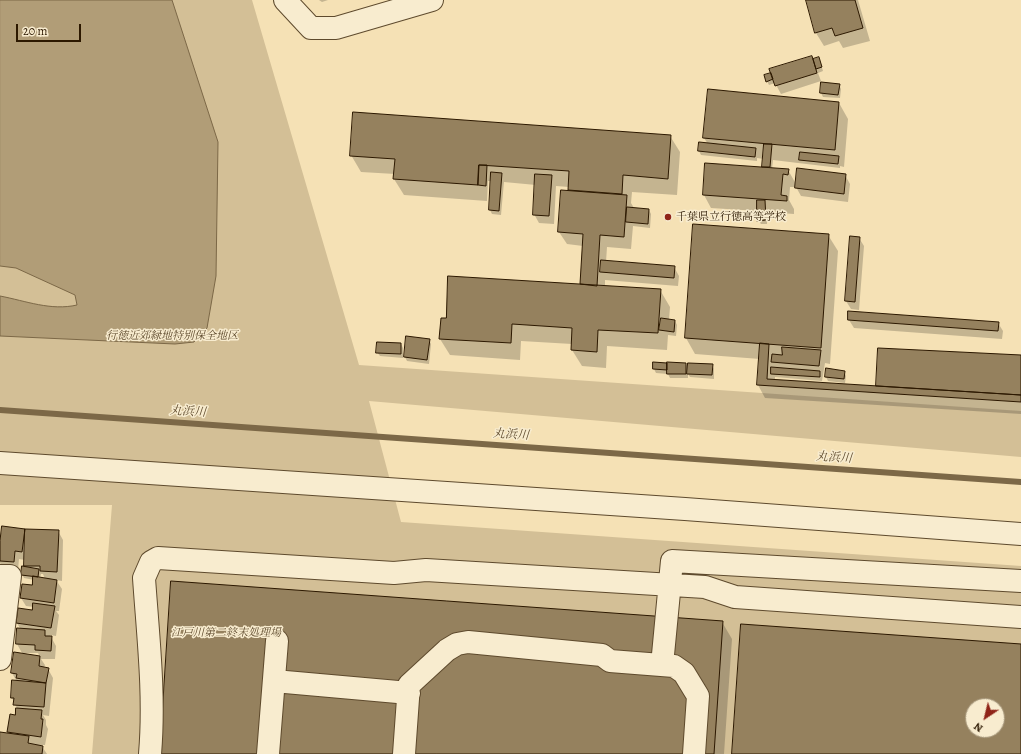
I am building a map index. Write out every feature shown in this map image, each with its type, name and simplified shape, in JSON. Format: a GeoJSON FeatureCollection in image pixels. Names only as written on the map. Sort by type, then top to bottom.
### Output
{"type":"FeatureCollection","features":[{"type":"Feature","properties":{"kind":"street"},"geometry":{"type":"LineString","coordinates":[[285,0],[311,28],[336,28],[432,0]]}},
{"type":"Feature","properties":{"kind":"street"},"geometry":{"type":"LineString","coordinates":[[0,463],[1021,534]]}},
{"type":"Feature","properties":{"kind":"street"},"geometry":{"type":"LineString","coordinates":[[150,754],[152,696],[144,578],[150,562],[158,558],[394,574],[426,570],[705,587],[735,596],[1021,617]]}},
{"type":"Feature","properties":{"kind":"street"},"geometry":{"type":"LineString","coordinates":[[662,665],[672,561],[1021,580]]}},
{"type":"Feature","properties":{"kind":"street"},"geometry":{"type":"LineString","coordinates":[[0,576],[10,576],[0,660]]}},
{"type":"Feature","properties":{"kind":"street"},"geometry":{"type":"LineString","coordinates":[[268,754],[277,641]]}},
{"type":"Feature","properties":{"kind":"street"},"geometry":{"type":"LineString","coordinates":[[404,754],[409,685],[447,650],[457,644],[468,642],[602,655],[610,661],[674,666],[684,673],[698,696],[694,754]]}},
{"type":"Feature","properties":{"kind":"street"},"geometry":{"type":"LineString","coordinates":[[274,681],[409,693]]}},
{"type":"Feature","properties":{"kind":"green space"},"geometry":{"type":"Polygon","coordinates":[[[0,0],[252,0],[359,365],[1021,411],[1021,457],[369,401],[401,522],[1021,566],[1021,754],[92,754],[112,505],[0,505],[0,0]]]}},
{"type":"Feature","properties":{"kind":"shaded area"},"geometry":{"type":"Polygon","coordinates":[[[0,0],[172,0],[218,142],[216,276],[207,328],[194,342],[175,344],[0,336],[0,296],[48,306],[67,307],[77,305],[75,295],[16,268],[0,266],[0,0]]]}},
{"type":"Feature","properties":{"kind":"building"},"geometry":{"type":"Polygon","coordinates":[[[806,0],[855,0],[863,28],[835,36],[832,28],[815,33],[806,0]]]}},
{"type":"Feature","properties":{"kind":"building"},"geometry":{"type":"Polygon","coordinates":[[[812,56],[817,73],[775,86],[769,69],[812,56]]]}},
{"type":"Feature","properties":{"kind":"building"},"geometry":{"type":"Polygon","coordinates":[[[819,57],[822,67],[816,69],[813,59],[819,57]]]}},
{"type":"Feature","properties":{"kind":"building"},"geometry":{"type":"Polygon","coordinates":[[[771,73],[773,79],[766,82],[764,75],[771,73]]]}},
{"type":"Feature","properties":{"kind":"building"},"geometry":{"type":"Polygon","coordinates":[[[821,82],[840,84],[838,95],[820,93],[821,82]]]}},
{"type":"Feature","properties":{"kind":"building"},"geometry":{"type":"Polygon","coordinates":[[[708,89],[839,102],[835,150],[703,138],[708,89]]]}},
{"type":"Feature","properties":{"kind":"building"},"geometry":{"type":"Polygon","coordinates":[[[353,112],[671,135],[668,179],[623,175],[622,194],[568,190],[569,171],[479,165],[478,185],[393,179],[395,159],[350,156],[353,112]]]}},
{"type":"Feature","properties":{"kind":"building"},"geometry":{"type":"Polygon","coordinates":[[[699,142],[756,148],[755,157],[698,151],[699,142]]]}},
{"type":"Feature","properties":{"kind":"building"},"geometry":{"type":"Polygon","coordinates":[[[764,144],[772,144],[770,167],[762,167],[764,144]]]}},
{"type":"Feature","properties":{"kind":"building"},"geometry":{"type":"Polygon","coordinates":[[[800,152],[839,156],[838,164],[799,160],[800,152]]]}},
{"type":"Feature","properties":{"kind":"building"},"geometry":{"type":"Polygon","coordinates":[[[705,163],[789,169],[788,175],[783,174],[781,195],[787,196],[787,201],[703,195],[705,163]]]}},
{"type":"Feature","properties":{"kind":"building"},"geometry":{"type":"Polygon","coordinates":[[[479,165],[487,165],[486,186],[478,185],[479,165]]]}},
{"type":"Feature","properties":{"kind":"building"},"geometry":{"type":"Polygon","coordinates":[[[797,168],[846,174],[844,194],[795,188],[797,168]]]}},
{"type":"Feature","properties":{"kind":"building"},"geometry":{"type":"Polygon","coordinates":[[[491,172],[502,173],[499,211],[489,210],[491,172]]]}},
{"type":"Feature","properties":{"kind":"building"},"geometry":{"type":"Polygon","coordinates":[[[535,174],[552,175],[549,216],[533,215],[535,174]]]}},
{"type":"Feature","properties":{"kind":"building"},"geometry":{"type":"Polygon","coordinates":[[[561,190],[627,195],[624,237],[600,235],[597,286],[580,284],[583,234],[558,232],[561,190]]]}},
{"type":"Feature","properties":{"kind":"building"},"geometry":{"type":"Polygon","coordinates":[[[757,200],[765,200],[766,220],[757,221],[757,200]]]}},
{"type":"Feature","properties":{"kind":"building"},"geometry":{"type":"Polygon","coordinates":[[[627,207],[649,209],[648,224],[626,222],[627,207]]]}},
{"type":"Feature","properties":{"kind":"building"},"geometry":{"type":"Polygon","coordinates":[[[693,224],[829,234],[821,348],[685,338],[693,224]]]}},
{"type":"Feature","properties":{"kind":"building"},"geometry":{"type":"Polygon","coordinates":[[[850,236],[860,237],[855,302],[845,301],[850,236]]]}},
{"type":"Feature","properties":{"kind":"building"},"geometry":{"type":"Polygon","coordinates":[[[601,260],[675,266],[674,278],[600,272],[601,260]]]}},
{"type":"Feature","properties":{"kind":"building"},"geometry":{"type":"Polygon","coordinates":[[[448,276],[661,289],[658,333],[598,330],[597,352],[571,350],[572,328],[512,324],[511,343],[439,339],[441,318],[446,318],[448,276]]]}},
{"type":"Feature","properties":{"kind":"building"},"geometry":{"type":"Polygon","coordinates":[[[848,311],[999,322],[998,331],[848,320],[848,311]]]}},
{"type":"Feature","properties":{"kind":"building"},"geometry":{"type":"Polygon","coordinates":[[[661,318],[675,320],[674,332],[659,330],[661,318]]]}},
{"type":"Feature","properties":{"kind":"building"},"geometry":{"type":"Polygon","coordinates":[[[406,336],[430,339],[427,360],[404,357],[406,336]]]}},
{"type":"Feature","properties":{"kind":"building"},"geometry":{"type":"Polygon","coordinates":[[[377,342],[401,343],[401,354],[376,353],[377,342]]]}},
{"type":"Feature","properties":{"kind":"building"},"geometry":{"type":"Polygon","coordinates":[[[760,343],[769,344],[767,379],[1021,395],[1021,402],[757,385],[760,343]]]}},
{"type":"Feature","properties":{"kind":"building"},"geometry":{"type":"Polygon","coordinates":[[[782,347],[821,350],[819,366],[771,362],[772,354],[782,355],[782,347]]]}},
{"type":"Feature","properties":{"kind":"building"},"geometry":{"type":"Polygon","coordinates":[[[878,348],[1021,355],[1021,395],[876,386],[878,348]]]}},
{"type":"Feature","properties":{"kind":"building"},"geometry":{"type":"Polygon","coordinates":[[[653,362],[667,363],[667,370],[653,369],[653,362]]]}},
{"type":"Feature","properties":{"kind":"building"},"geometry":{"type":"Polygon","coordinates":[[[667,362],[686,363],[686,374],[667,374],[667,362]]]}},
{"type":"Feature","properties":{"kind":"building"},"geometry":{"type":"Polygon","coordinates":[[[688,363],[713,364],[712,375],[687,374],[688,363]]]}},
{"type":"Feature","properties":{"kind":"building"},"geometry":{"type":"Polygon","coordinates":[[[771,367],[820,371],[820,377],[771,374],[771,367]]]}},
{"type":"Feature","properties":{"kind":"building"},"geometry":{"type":"Polygon","coordinates":[[[826,368],[845,371],[844,379],[825,377],[826,368]]]}},
{"type":"Feature","properties":{"kind":"building"},"geometry":{"type":"Polygon","coordinates":[[[2,526],[25,529],[22,552],[15,551],[14,562],[0,561],[2,526]]]}},
{"type":"Feature","properties":{"kind":"building"},"geometry":{"type":"Polygon","coordinates":[[[25,529],[59,530],[57,572],[40,571],[40,566],[24,566],[25,529]]]}},
{"type":"Feature","properties":{"kind":"building"},"geometry":{"type":"Polygon","coordinates":[[[22,566],[39,569],[38,577],[21,575],[22,566]]]}},
{"type":"Feature","properties":{"kind":"building"},"geometry":{"type":"Polygon","coordinates":[[[33,576],[57,580],[54,603],[20,598],[22,584],[32,585],[33,576]]]}},
{"type":"Feature","properties":{"kind":"building"},"geometry":{"type":"Polygon","coordinates":[[[171,581],[723,621],[714,754],[160,754],[171,581]]]}},
{"type":"Feature","properties":{"kind":"building"},"geometry":{"type":"Polygon","coordinates":[[[33,603],[55,606],[51,628],[16,623],[18,608],[32,610],[33,603]]]}},
{"type":"Feature","properties":{"kind":"building"},"geometry":{"type":"Polygon","coordinates":[[[741,624],[1021,644],[1021,754],[732,754],[741,624]]]}},
{"type":"Feature","properties":{"kind":"building"},"geometry":{"type":"Polygon","coordinates":[[[17,628],[45,630],[45,636],[52,636],[51,651],[35,650],[35,645],[16,644],[17,628]]]}},
{"type":"Feature","properties":{"kind":"building"},"geometry":{"type":"Polygon","coordinates":[[[14,652],[40,656],[39,666],[49,668],[46,683],[16,678],[17,674],[11,673],[14,652]]]}},
{"type":"Feature","properties":{"kind":"building"},"geometry":{"type":"Polygon","coordinates":[[[12,680],[46,683],[44,707],[13,705],[14,698],[11,698],[12,680]]]}},
{"type":"Feature","properties":{"kind":"building"},"geometry":{"type":"Polygon","coordinates":[[[16,708],[42,710],[41,719],[43,719],[41,737],[7,732],[10,714],[15,715],[16,708]]]}},
{"type":"Feature","properties":{"kind":"building"},"geometry":{"type":"Polygon","coordinates":[[[0,732],[29,736],[28,743],[43,746],[42,754],[0,754],[0,732]]]}},
{"type":"Feature","properties":{"kind":"waterway","name":"丸浜川"},"geometry":{"type":"LineString","coordinates":[[0,410],[1021,482]]}},
{"type":"Feature","properties":{"kind":"place","name":"千葉県立行徳高等学校"},"geometry":{"type":"Point","coordinates":[668,217]}},
{"type":"Feature","properties":{"kind":"park label","name":"行徳近郊緑地特別保全地区"},"geometry":{"type":"Point","coordinates":[172,336]}},
{"type":"Feature","properties":{"kind":"park label","name":"江戸川第二終末処理場"},"geometry":{"type":"Point","coordinates":[226,633]}}]}
